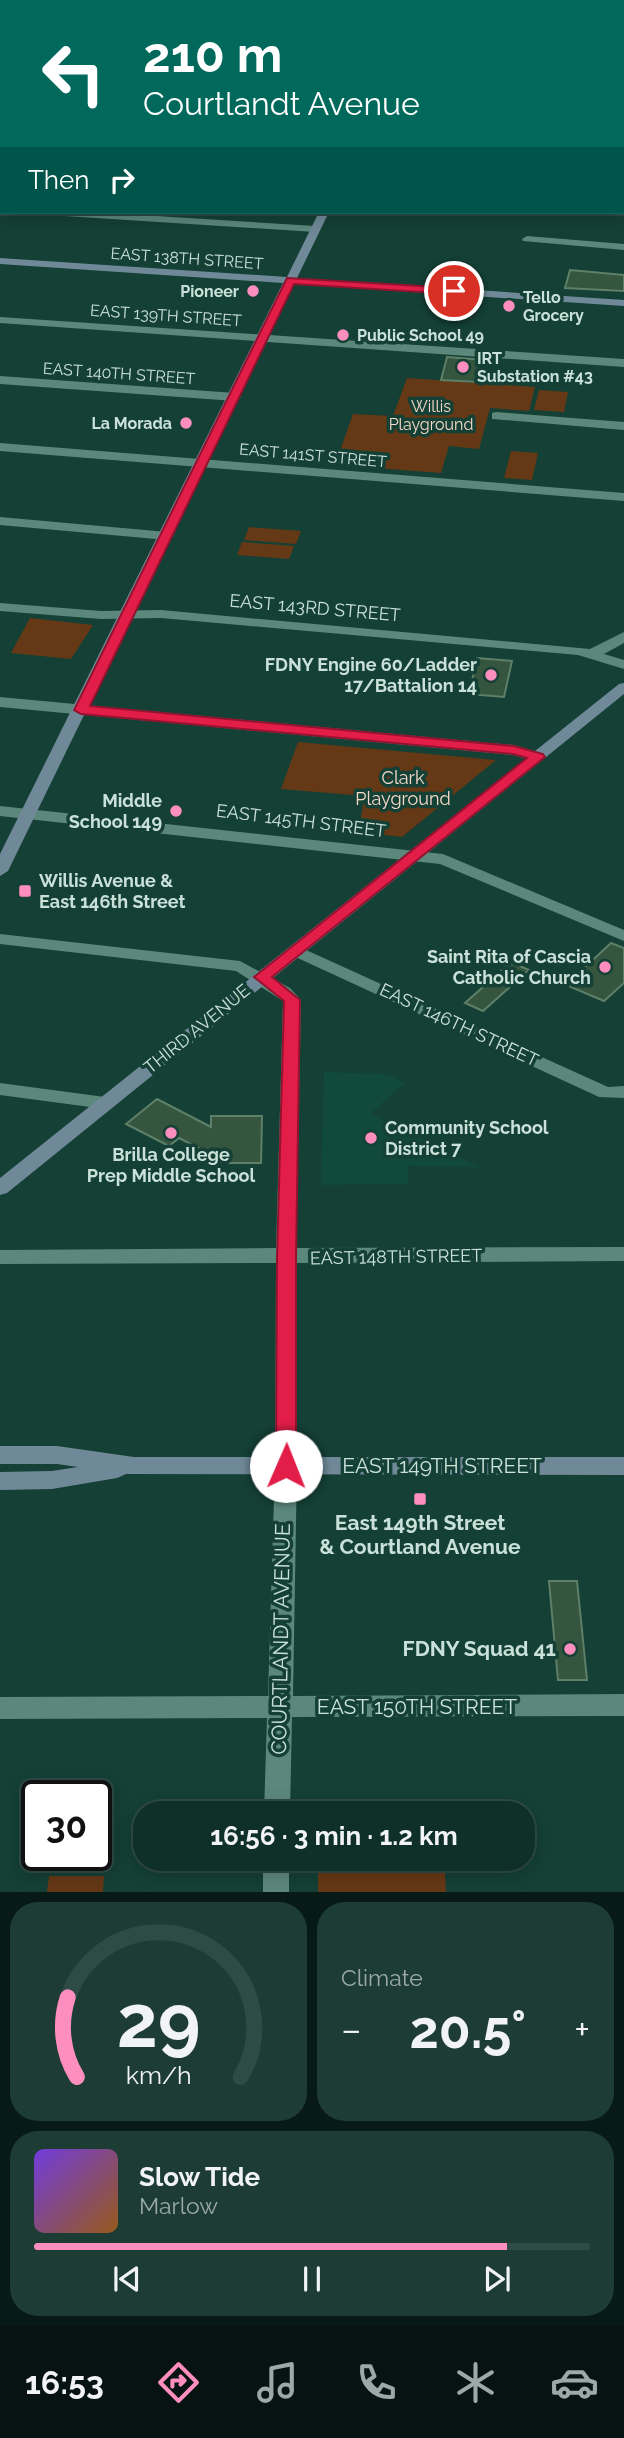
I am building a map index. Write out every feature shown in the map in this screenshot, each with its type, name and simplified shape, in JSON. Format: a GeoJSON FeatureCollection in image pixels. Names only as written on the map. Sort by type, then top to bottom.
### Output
{"type":"FeatureCollection","features":[{"type":"Feature","properties":{"kind":"main road"},"geometry":{"type":"LineString","coordinates":[[0,872],[323,214]]}},
{"type":"Feature","properties":{"kind":"main road","name":"EAST 138TH STREET"},"geometry":{"type":"LineString","coordinates":[[0,261],[624,303]]}},
{"type":"Feature","properties":{"kind":"main road","name":"THIRD AVENUE"},"geometry":{"type":"LineString","coordinates":[[0,1188],[624,687]]}},
{"type":"Feature","properties":{"kind":"main road","name":"EAST 149TH STREET"},"geometry":{"type":"LineString","coordinates":[[0,1455],[57,1455],[134,1466],[624,1466]]}},
{"type":"Feature","properties":{"kind":"main road","name":"EAST 149TH STREET"},"geometry":{"type":"LineString","coordinates":[[0,1480],[52,1480],[134,1466]]}},
{"type":"Feature","properties":{"kind":"street"},"geometry":{"type":"LineString","coordinates":[[80,214],[315,229]]}},
{"type":"Feature","properties":{"kind":"street"},"geometry":{"type":"LineString","coordinates":[[527,239],[624,247]]}},
{"type":"Feature","properties":{"kind":"street","name":"EAST 139TH STREET"},"geometry":{"type":"LineString","coordinates":[[0,320],[624,363]]}},
{"type":"Feature","properties":{"kind":"street","name":"EAST 140TH STREET"},"geometry":{"type":"LineString","coordinates":[[0,380],[235,397]]}},
{"type":"Feature","properties":{"kind":"street"},"geometry":{"type":"LineString","coordinates":[[496,416],[624,426]]}},
{"type":"Feature","properties":{"kind":"street","name":"EAST 141ST STREET"},"geometry":{"type":"LineString","coordinates":[[0,447],[624,497]]}},
{"type":"Feature","properties":{"kind":"street"},"geometry":{"type":"LineString","coordinates":[[0,522],[167,536]]}},
{"type":"Feature","properties":{"kind":"street","name":"EAST 143RD STREET"},"geometry":{"type":"LineString","coordinates":[[0,607],[128,615],[174,615],[594,653],[624,665]]}},
{"type":"Feature","properties":{"kind":"street"},"geometry":{"type":"LineString","coordinates":[[594,653],[624,635]]}},
{"type":"Feature","properties":{"kind":"street"},"geometry":{"type":"LineString","coordinates":[[0,702],[514,750],[538,757]]}},
{"type":"Feature","properties":{"kind":"street","name":"EAST 145TH STREET"},"geometry":{"type":"LineString","coordinates":[[0,811],[443,859],[624,936]]}},
{"type":"Feature","properties":{"kind":"street"},"geometry":{"type":"LineString","coordinates":[[0,939],[240,965],[262,977]]}},
{"type":"Feature","properties":{"kind":"street","name":"EAST 146TH STREET"},"geometry":{"type":"LineString","coordinates":[[295,950],[606,1093],[624,1092]]}},
{"type":"Feature","properties":{"kind":"street","name":"COURTLANDT AVENUE"},"geometry":{"type":"LineString","coordinates":[[262,977],[292,1000],[286,1258],[286,1466],[277,1801]]}},
{"type":"Feature","properties":{"kind":"street"},"geometry":{"type":"LineString","coordinates":[[0,1089],[105,1103]]}},
{"type":"Feature","properties":{"kind":"street","name":"EAST 148TH STREET"},"geometry":{"type":"LineString","coordinates":[[0,1257],[286,1258],[624,1254]]}},
{"type":"Feature","properties":{"kind":"street","name":"EAST 150TH STREET"},"geometry":{"type":"LineString","coordinates":[[0,1708],[624,1706]]}},
{"type":"Feature","properties":{"kind":"street"},"geometry":{"type":"LineString","coordinates":[[276,1871],[276,1892]]}},
{"type":"Feature","properties":{"kind":"shaded area","name":"Community School District 7"},"geometry":{"type":"Polygon","coordinates":[[[324,1072],[387,1074],[404,1083],[371,1113],[479,1167],[408,1166],[408,1184],[321,1185],[324,1072]]]}},
{"type":"Feature","properties":{"kind":"green space","name":"Willis Playground"},"geometry":{"type":"Polygon","coordinates":[[[407,378],[535,387],[529,411],[490,408],[479,449],[449,446],[441,473],[335,465],[353,414],[393,416],[407,378]]]}},
{"type":"Feature","properties":{"kind":"green space"},"geometry":{"type":"Polygon","coordinates":[[[539,390],[568,392],[564,412],[534,410],[539,390]]]}},
{"type":"Feature","properties":{"kind":"green space"},"geometry":{"type":"Polygon","coordinates":[[[511,451],[538,453],[532,480],[504,478],[511,451]]]}},
{"type":"Feature","properties":{"kind":"green space"},"geometry":{"type":"Polygon","coordinates":[[[249,527],[301,531],[296,544],[244,540],[249,527]]]}},
{"type":"Feature","properties":{"kind":"green space"},"geometry":{"type":"Polygon","coordinates":[[[242,542],[294,546],[289,559],[237,555],[242,542]]]}},
{"type":"Feature","properties":{"kind":"green space"},"geometry":{"type":"Polygon","coordinates":[[[30,618],[93,625],[71,659],[11,653],[30,618]]]}},
{"type":"Feature","properties":{"kind":"green space","name":"Clark Playground"},"geometry":{"type":"Polygon","coordinates":[[[298,742],[496,760],[402,837],[358,832],[365,796],[281,789],[298,742]]]}},
{"type":"Feature","properties":{"kind":"green space"},"geometry":{"type":"Polygon","coordinates":[[[318,1871],[447,1872],[446,1892],[318,1892],[318,1871]]]}},
{"type":"Feature","properties":{"kind":"green space"},"geometry":{"type":"Polygon","coordinates":[[[49,1876],[104,1876],[103,1892],[47,1892],[49,1876]]]}},
{"type":"Feature","properties":{"kind":"building"},"geometry":{"type":"Polygon","coordinates":[[[570,270],[624,275],[624,291],[565,288],[570,270]]]}},
{"type":"Feature","properties":{"kind":"building","name":"IRT Substation #43"},"geometry":{"type":"Polygon","coordinates":[[[447,357],[485,360],[479,382],[441,380],[447,357]]]}},
{"type":"Feature","properties":{"kind":"building","name":"FDNY Engine 60/Ladder 17/Battalion 14"},"geometry":{"type":"Polygon","coordinates":[[[477,658],[512,661],[504,697],[469,694],[477,658]]]}},
{"type":"Feature","properties":{"kind":"building","name":"Saint Rita of Cascia Catholic Church"},"geometry":{"type":"Polygon","coordinates":[[[611,943],[624,948],[624,983],[604,1001],[566,985],[611,943]]]}},
{"type":"Feature","properties":{"kind":"building"},"geometry":{"type":"Polygon","coordinates":[[[511,962],[529,970],[483,1011],[465,1003],[511,962]]]}},
{"type":"Feature","properties":{"kind":"building","name":"Brilla College Prep Middle School"},"geometry":{"type":"Polygon","coordinates":[[[157,1099],[211,1127],[211,1116],[262,1116],[261,1163],[209,1163],[210,1154],[179,1138],[169,1146],[126,1124],[157,1099]]]}},
{"type":"Feature","properties":{"kind":"building","name":"FDNY Squad 41"},"geometry":{"type":"Polygon","coordinates":[[[549,1581],[577,1581],[587,1680],[558,1680],[549,1581]]]}},
{"type":"Feature","properties":{"kind":"place","name":"Pioneer"},"geometry":{"type":"Point","coordinates":[253,291]}},
{"type":"Feature","properties":{"kind":"place","name":"Tello Grocery"},"geometry":{"type":"Point","coordinates":[509,306]}},
{"type":"Feature","properties":{"kind":"place","name":"Public School 49"},"geometry":{"type":"Point","coordinates":[343,335]}},
{"type":"Feature","properties":{"kind":"place","name":"IRT Substation #43"},"geometry":{"type":"Point","coordinates":[463,367]}},
{"type":"Feature","properties":{"kind":"place","name":"La Morada"},"geometry":{"type":"Point","coordinates":[186,423]}},
{"type":"Feature","properties":{"kind":"place","name":"FDNY Engine 60/Ladder 17/Battalion 14"},"geometry":{"type":"Point","coordinates":[491,675]}},
{"type":"Feature","properties":{"kind":"place","name":"Middle School 149"},"geometry":{"type":"Point","coordinates":[176,811]}},
{"type":"Feature","properties":{"kind":"place","name":"Willis Avenue & East 146th Street"},"geometry":{"type":"Point","coordinates":[25,891]}},
{"type":"Feature","properties":{"kind":"place","name":"Saint Rita of Cascia Catholic Church"},"geometry":{"type":"Point","coordinates":[605,967]}},
{"type":"Feature","properties":{"kind":"place","name":"Brilla College Prep Middle School"},"geometry":{"type":"Point","coordinates":[171,1133]}},
{"type":"Feature","properties":{"kind":"place","name":"Community School District 7"},"geometry":{"type":"Point","coordinates":[371,1138]}},
{"type":"Feature","properties":{"kind":"place","name":"East 149th Street & Courtland Avenue"},"geometry":{"type":"Point","coordinates":[420,1499]}},
{"type":"Feature","properties":{"kind":"place","name":"FDNY Squad 41"},"geometry":{"type":"Point","coordinates":[570,1649]}},
{"type":"Feature","properties":{"kind":"route"},"geometry":{"type":"LineString","coordinates":[[286,1466],[286,1258],[292,1000],[262,977],[538,757],[514,750],[81,710],[291,281],[454,291]]}}]}
